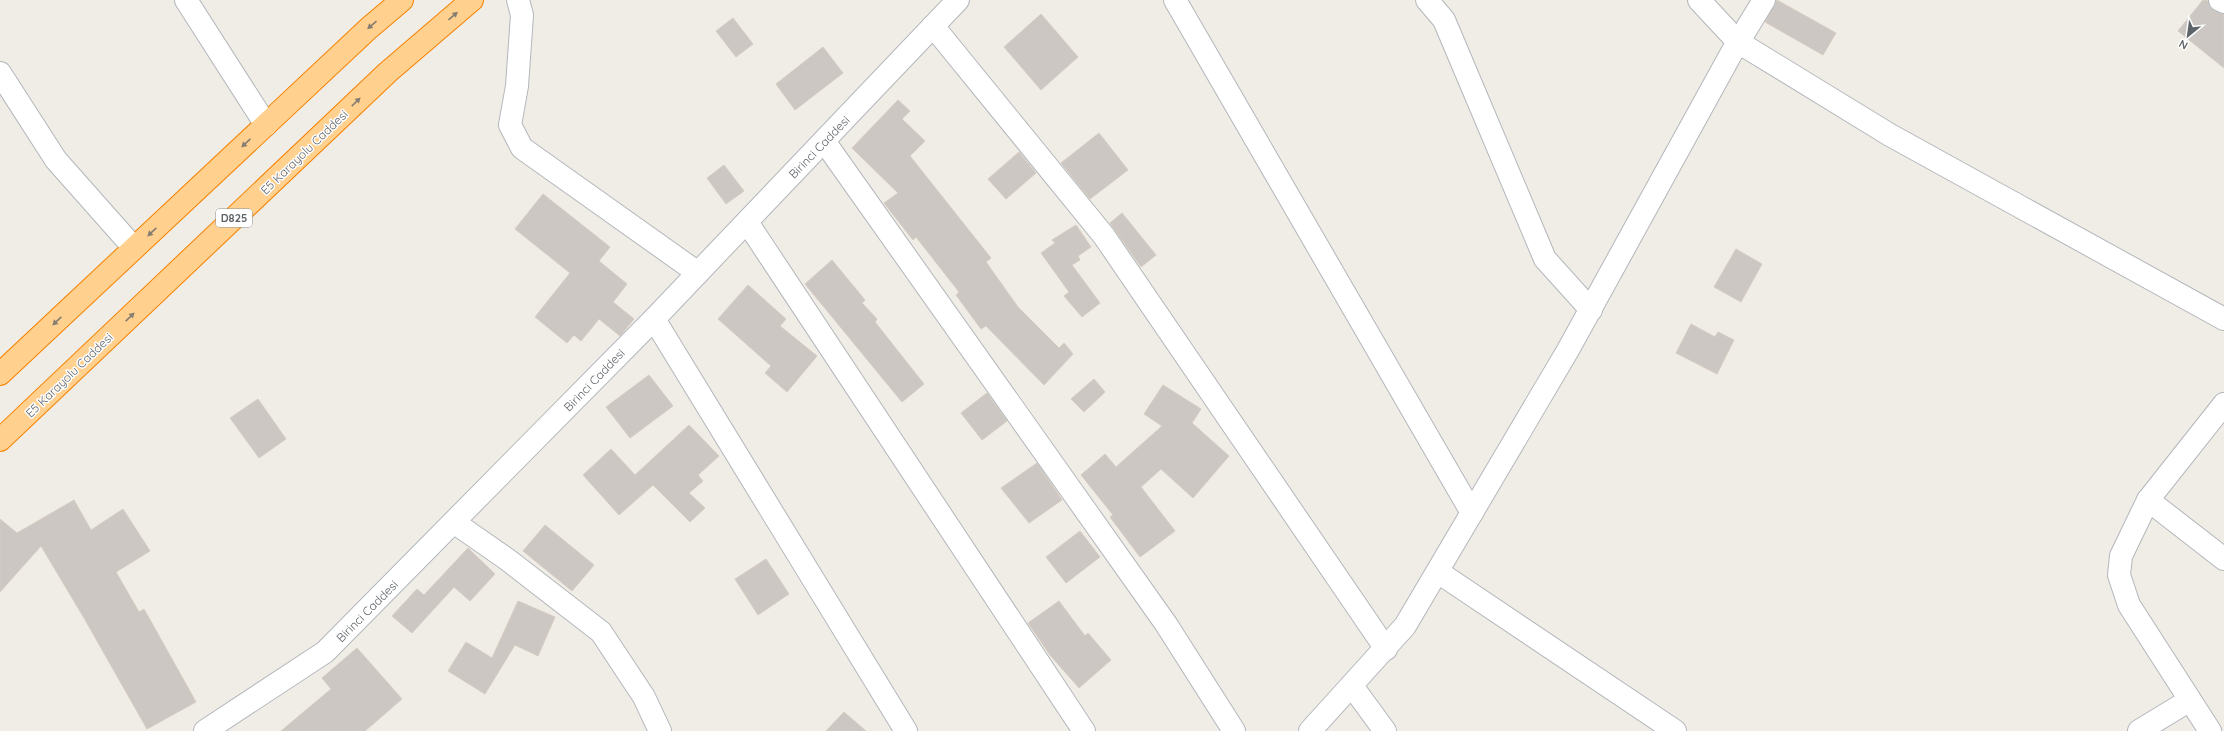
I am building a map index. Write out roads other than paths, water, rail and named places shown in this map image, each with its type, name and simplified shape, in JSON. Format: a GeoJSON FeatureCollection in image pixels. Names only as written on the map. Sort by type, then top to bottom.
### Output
{"type":"FeatureCollection","features":[{"type":"Feature","properties":{"kind":"highway"},"geometry":{"type":"LineString","coordinates":[[0,374],[402,0]]}},
{"type":"Feature","properties":{"kind":"highway","name":"E5 Karayolu Caddesi"},"geometry":{"type":"LineString","coordinates":[[0,440],[388,72],[472,0]]}},
{"type":"Feature","properties":{"kind":"street"},"geometry":{"type":"LineString","coordinates":[[186,0],[266,125]]}},
{"type":"Feature","properties":{"kind":"street"},"geometry":{"type":"LineString","coordinates":[[518,0],[522,15],[517,86],[510,125],[522,148],[698,273]]}},
{"type":"Feature","properties":{"kind":"street","name":"Birinci Caddesi"},"geometry":{"type":"LineString","coordinates":[[205,731],[325,652],[455,523],[654,320],[958,0]]}},
{"type":"Feature","properties":{"kind":"street"},"geometry":{"type":"LineString","coordinates":[[1176,0],[1472,513]]}},
{"type":"Feature","properties":{"kind":"street"},"geometry":{"type":"LineString","coordinates":[[1427,0],[1444,20],[1545,259],[1591,310]]}},
{"type":"Feature","properties":{"kind":"street"},"geometry":{"type":"LineString","coordinates":[[1699,0],[1738,42],[1890,135],[2224,319]]}},
{"type":"Feature","properties":{"kind":"street"},"geometry":{"type":"LineString","coordinates":[[1310,731],[1386,649],[1405,626],[1591,310],[1738,42],[1764,0]]}},
{"type":"Feature","properties":{"kind":"street"},"geometry":{"type":"LineString","coordinates":[[2220,0],[2224,2]]}},
{"type":"Feature","properties":{"kind":"street"},"geometry":{"type":"LineString","coordinates":[[933,26],[1104,236],[1386,649]]}},
{"type":"Feature","properties":{"kind":"street"},"geometry":{"type":"LineString","coordinates":[[0,73],[56,160],[134,248]]}},
{"type":"Feature","properties":{"kind":"street"},"geometry":{"type":"LineString","coordinates":[[824,141],[1166,624],[1234,731]]}},
{"type":"Feature","properties":{"kind":"street"},"geometry":{"type":"LineString","coordinates":[[747,222],[1084,731]]}},
{"type":"Feature","properties":{"kind":"street"},"geometry":{"type":"LineString","coordinates":[[654,320],[906,731]]}},
{"type":"Feature","properties":{"kind":"street"},"geometry":{"type":"LineString","coordinates":[[2210,731],[2129,605],[2119,575],[2121,556],[2148,500],[2224,404]]}},
{"type":"Feature","properties":{"kind":"street"},"geometry":{"type":"LineString","coordinates":[[2148,500],[2224,559]]}},
{"type":"Feature","properties":{"kind":"street"},"geometry":{"type":"LineString","coordinates":[[455,523],[508,560],[601,632],[644,696],[660,731]]}},
{"type":"Feature","properties":{"kind":"street"},"geometry":{"type":"LineString","coordinates":[[1438,572],[1675,731]]}},
{"type":"Feature","properties":{"kind":"street"},"geometry":{"type":"LineString","coordinates":[[1352,686],[1385,731]]}},
{"type":"Feature","properties":{"kind":"street"},"geometry":{"type":"LineString","coordinates":[[2139,731],[2190,700]]}}]}
